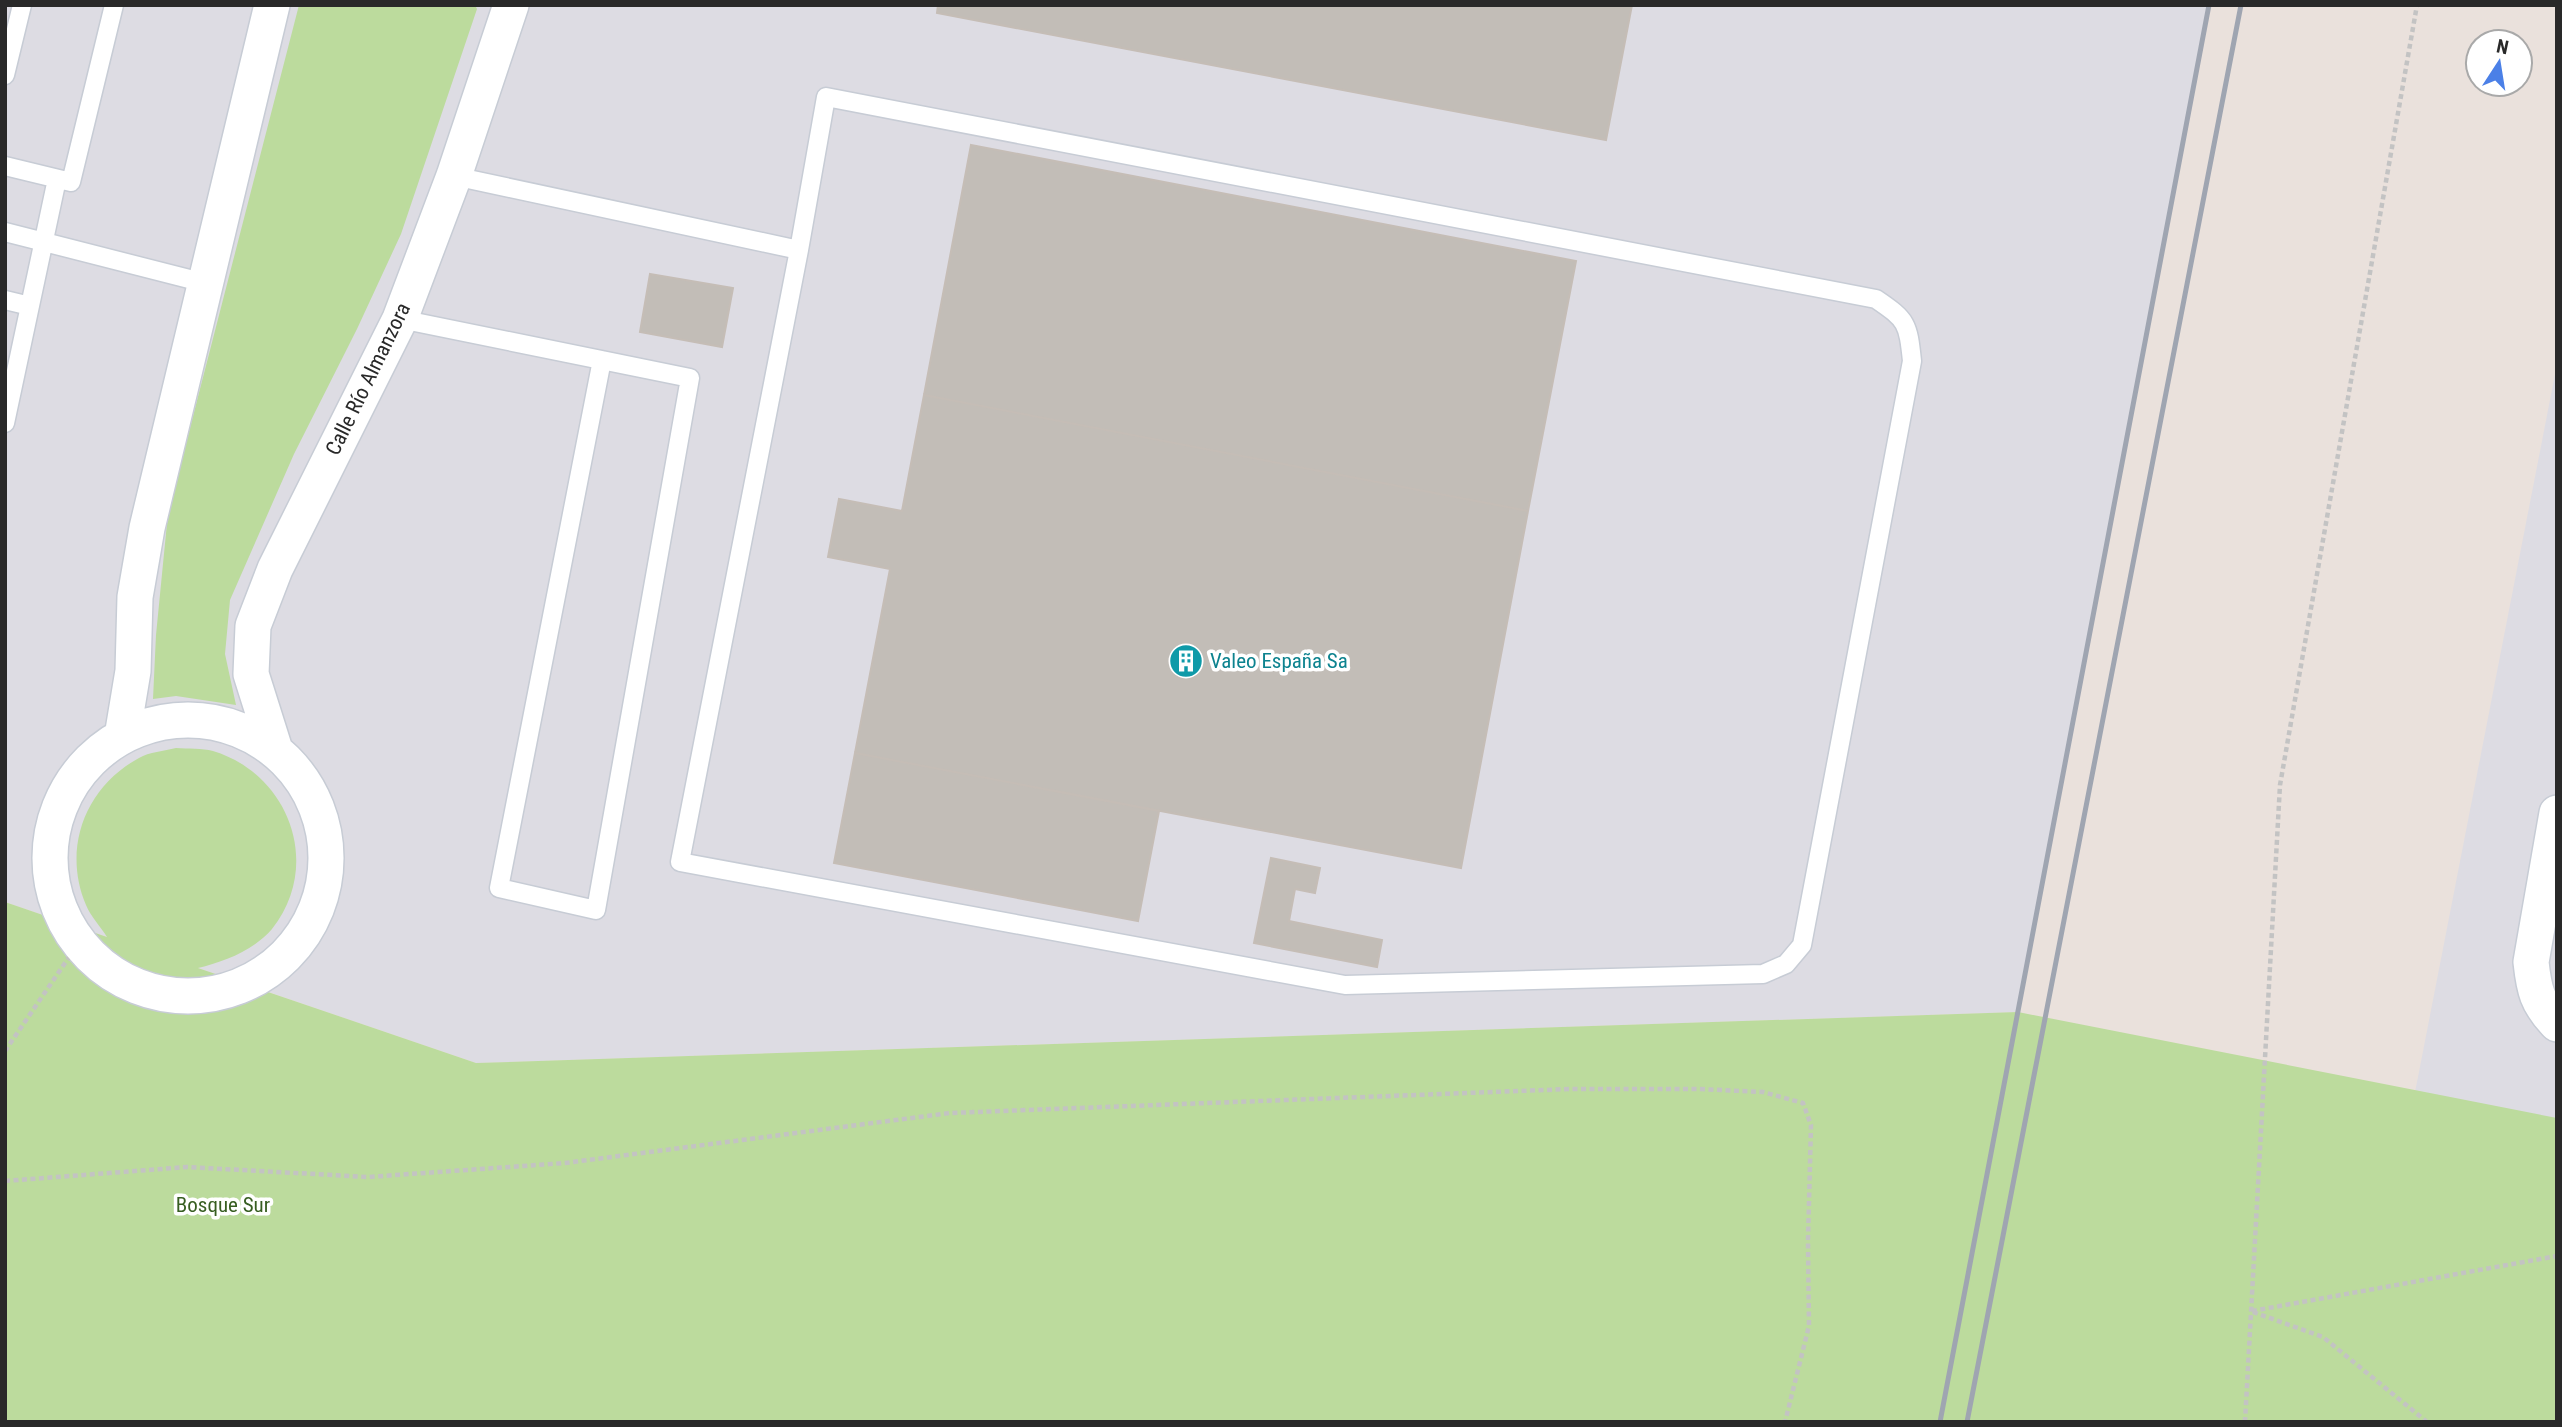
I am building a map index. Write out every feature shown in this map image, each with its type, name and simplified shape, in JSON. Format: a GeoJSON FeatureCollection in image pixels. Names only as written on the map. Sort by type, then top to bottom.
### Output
{"type":"FeatureCollection","features":[{"type":"Feature","properties":{"kind":"street"},"geometry":{"type":"LineString","coordinates":[[123,731],[133,671],[135,597],[147,528],[272,5]]}},
{"type":"Feature","properties":{"kind":"street","name":"Calle Río Almanzora"},"geometry":{"type":"LineString","coordinates":[[275,750],[251,674],[253,626],[275,569],[400,318],[454,176],[509,8]]}},
{"type":"Feature","properties":{"kind":"street"},"geometry":{"type":"LineString","coordinates":[[204,720],[242,730],[275,750],[306,785],[324,828],[326,875],[313,920],[286,957],[248,984],[202,997],[156,993],[113,976],[78,944],[58,908],[49,868],[52,827],[67,788],[93,756],[123,731],[164,721],[204,720]]}},
{"type":"Feature","properties":{"kind":"street"},"geometry":{"type":"LineString","coordinates":[[2549,1016],[2534,986],[2531,962],[2557,813]]}},
{"type":"Feature","properties":{"kind":"lane"},"geometry":{"type":"LineString","coordinates":[[5,75],[22,5]]}},
{"type":"Feature","properties":{"kind":"lane"},"geometry":{"type":"LineString","coordinates":[[5,166],[71,182],[114,5]]}},
{"type":"Feature","properties":{"kind":"lane"},"geometry":{"type":"LineString","coordinates":[[826,97],[1876,299],[1901,316],[1910,336],[1912,361],[1802,945],[1786,964],[1763,974],[1345,985],[680,862],[799,250],[826,97]]}},
{"type":"Feature","properties":{"kind":"lane"},"geometry":{"type":"LineString","coordinates":[[454,176],[799,250]]}},
{"type":"Feature","properties":{"kind":"lane"},"geometry":{"type":"LineString","coordinates":[[5,422],[57,179]]}},
{"type":"Feature","properties":{"kind":"lane"},"geometry":{"type":"LineString","coordinates":[[5,232],[205,283]]}},
{"type":"Feature","properties":{"kind":"lane"},"geometry":{"type":"LineString","coordinates":[[5,300],[30,306]]}},
{"type":"Feature","properties":{"kind":"lane"},"geometry":{"type":"LineString","coordinates":[[400,318],[691,378],[596,910],[499,888],[602,360]]}},
{"type":"Feature","properties":{"kind":"path"},"geometry":{"type":"LineString","coordinates":[[2245,1422],[2280,785],[2417,5]]}},
{"type":"Feature","properties":{"kind":"path"},"geometry":{"type":"LineString","coordinates":[[5,1051],[78,944]]}},
{"type":"Feature","properties":{"kind":"path"},"geometry":{"type":"LineString","coordinates":[[5,1181],[187,1167],[368,1177],[565,1163],[950,1113],[1570,1089],[1699,1088],[1763,1092],[1803,1102],[1811,1125],[1809,1326],[1785,1422]]}},
{"type":"Feature","properties":{"kind":"path"},"geometry":{"type":"LineString","coordinates":[[2252,1311],[2557,1256]]}},
{"type":"Feature","properties":{"kind":"path"},"geometry":{"type":"LineString","coordinates":[[2252,1311],[2323,1337],[2427,1422]]}},
{"type":"Feature","properties":{"kind":"shaded area"},"geometry":{"type":"Polygon","coordinates":[[[5,5],[2211,5],[2018,1012],[476,1063],[5,902],[5,5]]]}},
{"type":"Feature","properties":{"kind":"shaded area"},"geometry":{"type":"Polygon","coordinates":[[[2557,364],[2557,1143],[2410,1118],[2557,364]]]}},
{"type":"Feature","properties":{"kind":"green space"},"geometry":{"type":"Polygon","coordinates":[[[299,5],[475,5],[477,9],[401,234],[294,454],[230,600],[225,654],[236,705],[176,696],[153,699],[156,635],[168,513],[299,5]]]}},
{"type":"Feature","properties":{"kind":"green space","name":"Bosque Sur"},"geometry":{"type":"Polygon","coordinates":[[[176,748],[213,751],[239,763],[261,780],[279,801],[290,825],[296,851],[295,877],[287,904],[272,929],[256,944],[198,968],[476,1063],[2018,1012],[2557,1118],[2557,1422],[5,1422],[5,902],[107,937],[88,909],[79,884],[78,842],[83,821],[92,802],[120,770],[143,756],[176,748]]]}},
{"type":"Feature","properties":{"kind":"building"},"geometry":{"type":"Polygon","coordinates":[[[938,5],[1632,5],[1606,140],[937,13],[938,5]]]}},
{"type":"Feature","properties":{"kind":"building"},"geometry":{"type":"Polygon","coordinates":[[[971,145],[1576,261],[1528,511],[924,395],[971,145]]]}},
{"type":"Feature","properties":{"kind":"building"},"geometry":{"type":"Polygon","coordinates":[[[650,274],[733,288],[722,347],[640,332],[650,274]]]}},
{"type":"Feature","properties":{"kind":"building","name":"Valeo España Sa"},"geometry":{"type":"Polygon","coordinates":[[[924,395],[1528,511],[1461,868],[855,753],[890,569],[828,557],[839,499],[902,511],[924,395]]]}},
{"type":"Feature","properties":{"kind":"building"},"geometry":{"type":"Polygon","coordinates":[[[855,753],[1159,811],[1138,921],[834,863],[855,753]]]}},
{"type":"Feature","properties":{"kind":"building"},"geometry":{"type":"Polygon","coordinates":[[[1271,858],[1320,868],[1315,893],[1295,889],[1289,921],[1382,940],[1377,967],[1254,943],[1271,858]]]}},
{"type":"Feature","properties":{"kind":"railway"},"geometry":{"type":"LineString","coordinates":[[1940,1422],[2209,5]]}},
{"type":"Feature","properties":{"kind":"railway"},"geometry":{"type":"LineString","coordinates":[[1967,1422],[2241,5]]}},
{"type":"Feature","properties":{"kind":"place","name":"Valeo España Sa"},"geometry":{"type":"Point","coordinates":[1186,661]}}]}
